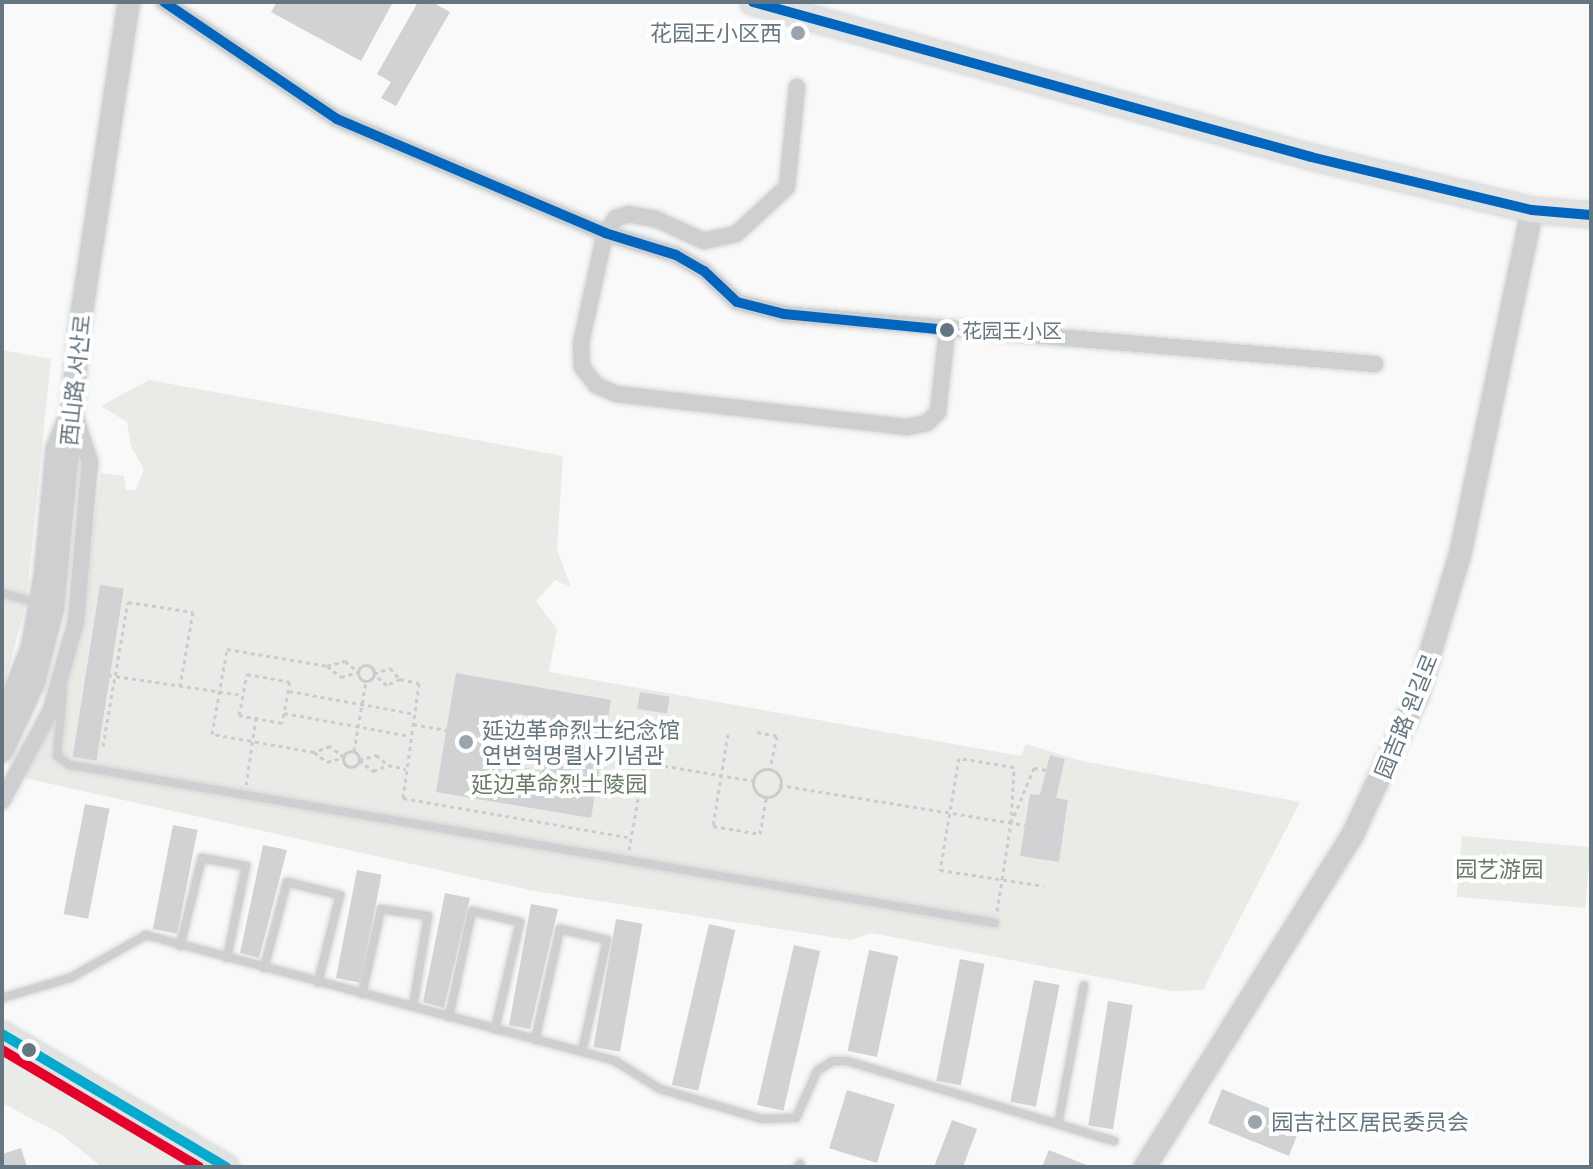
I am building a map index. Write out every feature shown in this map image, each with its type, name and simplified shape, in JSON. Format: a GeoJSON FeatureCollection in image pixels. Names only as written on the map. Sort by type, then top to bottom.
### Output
{"type":"FeatureCollection","features":[{"type":"Feature","properties":{"kind":"main road"},"geometry":{"type":"LineString","coordinates":[[753,2],[1311,157],[1532,210],[1591,215]]}},
{"type":"Feature","properties":{"kind":"main road"},"geometry":{"type":"LineString","coordinates":[[2,1034],[226,1167]]}},
{"type":"Feature","properties":{"kind":"street","name":"西山路 서산로"},"geometry":{"type":"LineString","coordinates":[[2,751],[34,682],[53,608],[71,404],[129,2]]}},
{"type":"Feature","properties":{"kind":"street"},"geometry":{"type":"LineString","coordinates":[[164,2],[337,119],[605,233],[676,255],[704,271],[737,302],[784,314],[947,330],[1375,364]]}},
{"type":"Feature","properties":{"kind":"street"},"geometry":{"type":"LineString","coordinates":[[797,87],[787,187],[736,234],[704,241],[629,214],[616,218],[605,233],[581,343],[582,367],[596,385],[616,394],[907,427],[927,423],[938,412],[947,330]]}},
{"type":"Feature","properties":{"kind":"street","name":"园吉路 원길로"},"geometry":{"type":"LineString","coordinates":[[1145,1167],[1353,834],[1417,697],[1460,555],[1532,210]]}},
{"type":"Feature","properties":{"kind":"street"},"geometry":{"type":"LineString","coordinates":[[2,715],[29,647],[37,603],[54,448],[71,404]]}},
{"type":"Feature","properties":{"kind":"street"},"geometry":{"type":"LineString","coordinates":[[2,801],[38,737],[66,666],[83,572],[90,462],[71,404]]}},
{"type":"Feature","properties":{"kind":"lane"},"geometry":{"type":"LineString","coordinates":[[2,593],[37,603]]}},
{"type":"Feature","properties":{"kind":"lane"},"geometry":{"type":"LineString","coordinates":[[66,666],[60,760],[244,798],[995,923]]}},
{"type":"Feature","properties":{"kind":"lane"},"geometry":{"type":"LineString","coordinates":[[180,946],[202,858],[246,866],[227,958]]}},
{"type":"Feature","properties":{"kind":"lane"},"geometry":{"type":"LineString","coordinates":[[264,968],[287,882],[340,895],[318,982]]}},
{"type":"Feature","properties":{"kind":"lane"},"geometry":{"type":"LineString","coordinates":[[362,994],[381,909],[428,916],[413,1007]]}},
{"type":"Feature","properties":{"kind":"lane"},"geometry":{"type":"LineString","coordinates":[[449,1017],[472,911],[520,922],[495,1029]]}},
{"type":"Feature","properties":{"kind":"lane"},"geometry":{"type":"LineString","coordinates":[[535,1040],[560,929],[607,940],[582,1052]]}},
{"type":"Feature","properties":{"kind":"lane"},"geometry":{"type":"LineString","coordinates":[[2,998],[70,978],[146,935],[615,1061],[660,1089],[762,1119],[796,1118],[817,1071],[833,1061],[847,1061],[1114,1141]]}},
{"type":"Feature","properties":{"kind":"lane"},"geometry":{"type":"LineString","coordinates":[[1058,1124],[1084,985]]}},
{"type":"Feature","properties":{"kind":"path"},"geometry":{"type":"LineString","coordinates":[[103,746],[128,602],[193,612],[180,686]]}},
{"type":"Feature","properties":{"kind":"path"},"geometry":{"type":"LineString","coordinates":[[354,751],[327,762],[314,752],[212,734],[227,649],[327,666],[345,661],[366,681]]}},
{"type":"Feature","properties":{"kind":"path"},"geometry":{"type":"LineString","coordinates":[[327,666],[341,677],[358,672],[367,664],[387,685],[400,679]]}},
{"type":"Feature","properties":{"kind":"path"},"geometry":{"type":"LineString","coordinates":[[388,765],[373,771],[359,760],[354,751],[366,681],[390,668],[400,679],[419,683],[403,798],[632,838]]}},
{"type":"Feature","properties":{"kind":"path"},"geometry":{"type":"LineString","coordinates":[[247,674],[290,682],[288,691],[282,723],[239,715],[247,674]]}},
{"type":"Feature","properties":{"kind":"path"},"geometry":{"type":"LineString","coordinates":[[108,675],[243,695]]}},
{"type":"Feature","properties":{"kind":"path"},"geometry":{"type":"LineString","coordinates":[[288,691],[415,714]]}},
{"type":"Feature","properties":{"kind":"path"},"geometry":{"type":"LineString","coordinates":[[284,713],[412,737]]}},
{"type":"Feature","properties":{"kind":"path"},"geometry":{"type":"LineString","coordinates":[[244,798],[256,718]]}},
{"type":"Feature","properties":{"kind":"path"},"geometry":{"type":"LineString","coordinates":[[627,862],[652,719]]}},
{"type":"Feature","properties":{"kind":"path"},"geometry":{"type":"LineString","coordinates":[[413,724],[446,730]]}},
{"type":"Feature","properties":{"kind":"path"},"geometry":{"type":"LineString","coordinates":[[757,732],[777,736],[770,770]]}},
{"type":"Feature","properties":{"kind":"path"},"geometry":{"type":"LineString","coordinates":[[728,734],[713,826],[760,834],[767,796]]}},
{"type":"Feature","properties":{"kind":"path"},"geometry":{"type":"LineString","coordinates":[[314,752],[330,746],[344,757],[350,767],[359,760],[376,755],[388,765],[407,769]]}},
{"type":"Feature","properties":{"kind":"path"},"geometry":{"type":"LineString","coordinates":[[601,755],[755,781]]}},
{"type":"Feature","properties":{"kind":"path"},"geometry":{"type":"LineString","coordinates":[[995,923],[1002,879],[1011,823],[1014,767],[959,758],[940,870],[1002,879],[1044,886]]}},
{"type":"Feature","properties":{"kind":"path"},"geometry":{"type":"LineString","coordinates":[[758,768],[770,770],[781,772],[776,798],[753,794],[758,768]]}},
{"type":"Feature","properties":{"kind":"path"},"geometry":{"type":"LineString","coordinates":[[1011,823],[1034,768],[1047,770]]}},
{"type":"Feature","properties":{"kind":"path"},"geometry":{"type":"LineString","coordinates":[[779,785],[1025,825]]}},
{"type":"Feature","properties":{"kind":"green space"},"geometry":{"type":"Polygon","coordinates":[[[2,350],[51,359],[26,603],[2,694],[2,350]]]}},
{"type":"Feature","properties":{"kind":"green space","name":"延边革命烈士陵园"},"geometry":{"type":"Polygon","coordinates":[[[149,380],[563,456],[557,550],[571,587],[555,580],[536,601],[557,629],[549,672],[1021,756],[1026,744],[1082,761],[1300,802],[1203,990],[1171,991],[872,933],[851,940],[529,890],[24,778],[57,711],[88,570],[101,473],[124,476],[126,490],[135,490],[144,470],[131,446],[127,422],[101,406],[149,380]]]}},
{"type":"Feature","properties":{"kind":"green space","name":"园艺游园"},"geometry":{"type":"Polygon","coordinates":[[[1462,836],[1591,847],[1585,908],[1457,897],[1462,836]]]}},
{"type":"Feature","properties":{"kind":"green space"},"geometry":{"type":"Polygon","coordinates":[[[2,1056],[187,1167],[102,1167],[61,1134],[2,1103],[2,1056]]]}},
{"type":"Feature","properties":{"kind":"building"},"geometry":{"type":"Polygon","coordinates":[[[277,2],[393,2],[361,61],[271,12],[277,2]]]}},
{"type":"Feature","properties":{"kind":"building"},"geometry":{"type":"Polygon","coordinates":[[[418,2],[432,2],[450,12],[396,106],[381,98],[391,82],[377,74],[418,2]]]}},
{"type":"Feature","properties":{"kind":"building"},"geometry":{"type":"Polygon","coordinates":[[[100,585],[124,589],[96,761],[73,757],[100,585]]]}},
{"type":"Feature","properties":{"kind":"building","name":"延边革命烈士纪念馆 연변혁명렬사기념관"},"geometry":{"type":"Polygon","coordinates":[[[456,673],[611,700],[591,818],[436,792],[456,673]],[[514,713],[512,724],[492,720],[487,748],[506,752],[504,764],[542,771],[544,759],[571,765],[576,737],[551,732],[553,721],[514,713]]]}},
{"type":"Feature","properties":{"kind":"building"},"geometry":{"type":"Polygon","coordinates":[[[640,692],[670,697],[667,713],[637,709],[640,692]]]}},
{"type":"Feature","properties":{"kind":"building"},"geometry":{"type":"Polygon","coordinates":[[[1050,755],[1065,759],[1056,798],[1068,800],[1059,862],[1020,856],[1030,794],[1040,795],[1050,755]]]}},
{"type":"Feature","properties":{"kind":"building"},"geometry":{"type":"Polygon","coordinates":[[[85,804],[110,809],[88,919],[64,914],[85,804]]]}},
{"type":"Feature","properties":{"kind":"building"},"geometry":{"type":"Polygon","coordinates":[[[173,825],[198,830],[177,934],[153,929],[173,825]]]}},
{"type":"Feature","properties":{"kind":"building"},"geometry":{"type":"Polygon","coordinates":[[[263,845],[287,850],[259,958],[240,953],[263,845]]]}},
{"type":"Feature","properties":{"kind":"building"},"geometry":{"type":"Polygon","coordinates":[[[357,870],[382,875],[361,983],[336,978],[357,870]]]}},
{"type":"Feature","properties":{"kind":"building"},"geometry":{"type":"Polygon","coordinates":[[[445,893],[470,898],[444,1008],[423,1002],[445,893]]]}},
{"type":"Feature","properties":{"kind":"building"},"geometry":{"type":"Polygon","coordinates":[[[531,904],[558,909],[530,1029],[509,1025],[531,904]]]}},
{"type":"Feature","properties":{"kind":"building"},"geometry":{"type":"Polygon","coordinates":[[[616,919],[643,924],[620,1052],[593,1047],[616,919]]]}},
{"type":"Feature","properties":{"kind":"building"},"geometry":{"type":"Polygon","coordinates":[[[709,924],[735,930],[698,1091],[672,1085],[709,924]]]}},
{"type":"Feature","properties":{"kind":"building"},"geometry":{"type":"Polygon","coordinates":[[[794,945],[820,951],[783,1111],[757,1105],[794,945]]]}},
{"type":"Feature","properties":{"kind":"building"},"geometry":{"type":"Polygon","coordinates":[[[869,950],[898,956],[877,1057],[848,1051],[869,950]]]}},
{"type":"Feature","properties":{"kind":"building"},"geometry":{"type":"Polygon","coordinates":[[[960,959],[985,964],[961,1085],[936,1081],[960,959]]]}},
{"type":"Feature","properties":{"kind":"building"},"geometry":{"type":"Polygon","coordinates":[[[1034,980],[1060,985],[1036,1107],[1010,1102],[1034,980]]]}},
{"type":"Feature","properties":{"kind":"building"},"geometry":{"type":"Polygon","coordinates":[[[1108,1001],[1133,1005],[1113,1129],[1088,1125],[1108,1001]]]}},
{"type":"Feature","properties":{"kind":"building","name":"园吉社区居民委员会"},"geometry":{"type":"Polygon","coordinates":[[[1222,1089],[1303,1122],[1289,1156],[1208,1123],[1222,1089]]]}},
{"type":"Feature","properties":{"kind":"building"},"geometry":{"type":"Polygon","coordinates":[[[847,1090],[895,1105],[877,1163],[829,1148],[847,1090]]]}},
{"type":"Feature","properties":{"kind":"building"},"geometry":{"type":"Polygon","coordinates":[[[952,1120],[977,1129],[963,1167],[934,1167],[952,1120]]]}},
{"type":"Feature","properties":{"kind":"building"},"geometry":{"type":"Polygon","coordinates":[[[21,1148],[27,1167],[4,1167],[2,1154],[21,1148]]]}},
{"type":"Feature","properties":{"kind":"building"},"geometry":{"type":"Polygon","coordinates":[[[1049,1150],[1089,1166],[1089,1167],[1042,1167],[1049,1150]]]}},
{"type":"Feature","properties":{"kind":"transit line"},"geometry":{"type":"LineString","coordinates":[[164,2],[337,119],[605,233],[676,255],[704,271],[737,302],[784,314],[947,330]]}},
{"type":"Feature","properties":{"kind":"transit line"},"geometry":{"type":"LineString","coordinates":[[753,2],[1311,157],[1532,210],[1591,215]]}},
{"type":"Feature","properties":{"kind":"transit line"},"geometry":{"type":"LineString","coordinates":[[2,1034],[226,1167]]}},
{"type":"Feature","properties":{"kind":"transit line"},"geometry":{"type":"LineString","coordinates":[[2,1050],[199,1167]]}},
{"type":"Feature","properties":{"kind":"place","name":"花园王小区西"},"geometry":{"type":"Point","coordinates":[798,33]}},
{"type":"Feature","properties":{"kind":"place","name":"花园王小区"},"geometry":{"type":"Point","coordinates":[947,330]}},
{"type":"Feature","properties":{"kind":"place","name":"延边革命烈士纪念馆 연변혁명렬사기념관"},"geometry":{"type":"Point","coordinates":[466,742]}},
{"type":"Feature","properties":{"kind":"place","name":"园吉社区居民委员会"},"geometry":{"type":"Point","coordinates":[1255,1122]}}]}
